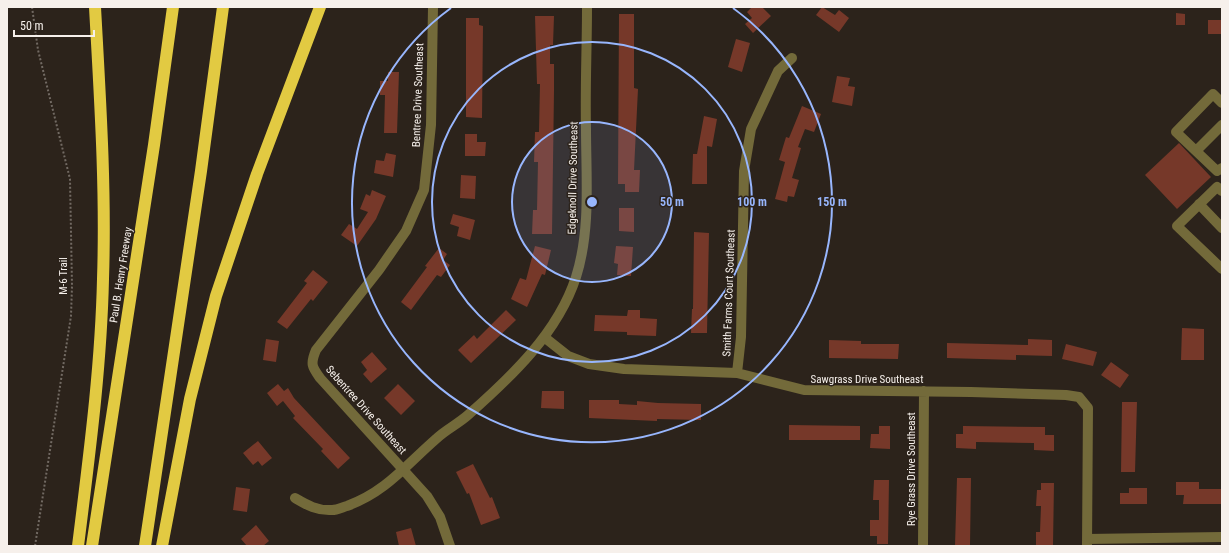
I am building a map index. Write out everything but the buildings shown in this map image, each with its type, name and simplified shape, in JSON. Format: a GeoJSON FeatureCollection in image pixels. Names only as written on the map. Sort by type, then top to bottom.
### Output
{"type":"FeatureCollection","features":[{"type":"Feature","properties":{"kind":"highway","name":"Paul B. Henry Freeway"},"geometry":{"type":"LineString","coordinates":[[92,546],[154,145],[173,7]]}},
{"type":"Feature","properties":{"kind":"highway"},"geometry":{"type":"LineString","coordinates":[[145,546],[224,7]]}},
{"type":"Feature","properties":{"kind":"highway"},"geometry":{"type":"LineString","coordinates":[[162,546],[190,398],[216,296],[257,174],[319,7]]}},
{"type":"Feature","properties":{"kind":"highway"},"geometry":{"type":"LineString","coordinates":[[78,546],[93,428],[103,280],[103,140],[95,10]]}},
{"type":"Feature","properties":{"kind":"street","name":"Bentree Drive Southeast"},"geometry":{"type":"LineString","coordinates":[[350,306],[379,270],[406,231],[424,190],[432,125],[433,7]]}},
{"type":"Feature","properties":{"kind":"street","name":"Edgeknoll Drive Southeast"},"geometry":{"type":"LineString","coordinates":[[295,498],[314,509],[333,510],[362,501],[380,490],[404,470],[437,438],[466,416],[520,365],[544,337],[564,308],[576,276],[584,242],[586,190],[587,7]]}},
{"type":"Feature","properties":{"kind":"street","name":"Smith Farms Court Southeast"},"geometry":{"type":"LineString","coordinates":[[737,373],[741,337],[745,164],[751,128],[778,71],[792,58]]}},
{"type":"Feature","properties":{"kind":"street"},"geometry":{"type":"LineString","coordinates":[[1222,103],[1213,94],[1176,132],[1196,152],[1220,170],[1220,189],[1199,204],[1177,226],[1222,269]]}},
{"type":"Feature","properties":{"kind":"street"},"geometry":{"type":"LineString","coordinates":[[1196,152],[1222,126]]}},
{"type":"Feature","properties":{"kind":"street"},"geometry":{"type":"LineString","coordinates":[[1199,204],[1222,228]]}},
{"type":"Feature","properties":{"kind":"street","name":"Sebentree Drive Southeast"},"geometry":{"type":"LineString","coordinates":[[350,306],[316,350],[312,360],[314,369],[404,470]]}},
{"type":"Feature","properties":{"kind":"street","name":"Sawgrass Drive Southeast"},"geometry":{"type":"LineString","coordinates":[[544,337],[568,356],[589,364],[624,369],[737,373],[804,390],[924,391],[1066,395],[1079,397],[1088,408],[1087,542]]}},
{"type":"Feature","properties":{"kind":"street","name":"Rye Grass Drive Southeast"},"geometry":{"type":"LineString","coordinates":[[923,546],[924,391]]}},
{"type":"Feature","properties":{"kind":"street"},"geometry":{"type":"LineString","coordinates":[[404,470],[427,496],[440,517],[450,546]]}},
{"type":"Feature","properties":{"kind":"street"},"geometry":{"type":"LineString","coordinates":[[1087,542],[1222,537]]}},
{"type":"Feature","properties":{"kind":"path","name":"M-6 Trail"},"geometry":{"type":"LineString","coordinates":[[32,7],[38,50],[70,179],[72,286],[71,316],[35,546]]}}]}
